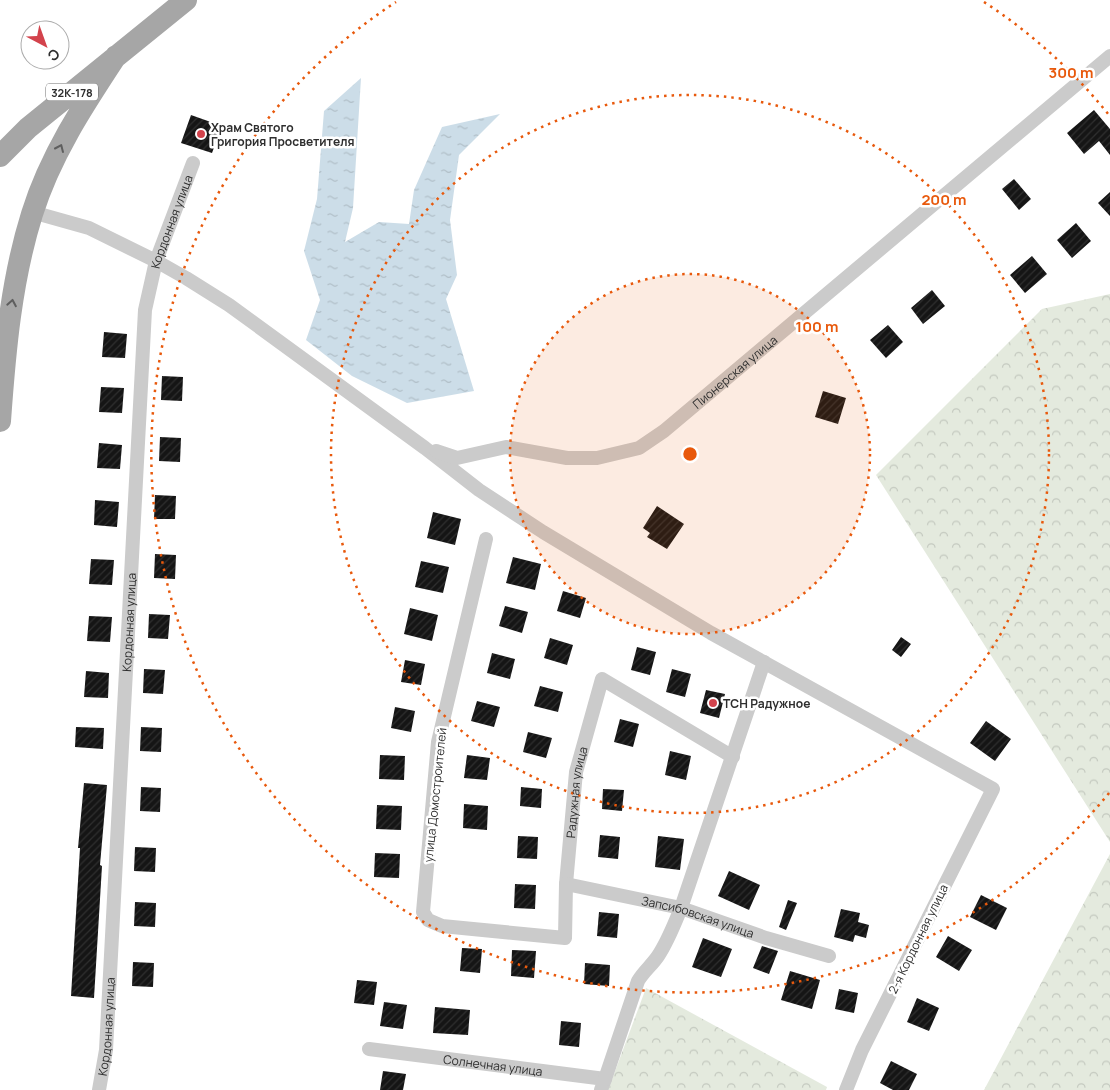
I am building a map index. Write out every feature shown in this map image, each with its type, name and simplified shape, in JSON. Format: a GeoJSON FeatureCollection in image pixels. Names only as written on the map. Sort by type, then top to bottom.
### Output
{"type":"FeatureCollection","features":[{"type":"Feature","properties":{"kind":"main road","name":"32К-178"},"geometry":{"type":"LineString","coordinates":[[0,156],[28,128],[186,0]]}},
{"type":"Feature","properties":{"kind":"main road"},"geometry":{"type":"LineString","coordinates":[[0,421],[10,316],[21,253],[32,212],[62,142],[116,56]]}},
{"type":"Feature","properties":{"kind":"main road"},"geometry":{"type":"LineString","coordinates":[[0,148],[28,128]]}},
{"type":"Feature","properties":{"kind":"street","name":"Пионерская улица"},"geometry":{"type":"LineString","coordinates":[[426,448],[457,458],[506,446],[567,458],[597,458],[638,448],[664,432],[1110,56]]}},
{"type":"Feature","properties":{"kind":"street","name":"Кордонная улица"},"geometry":{"type":"LineString","coordinates":[[99,1090],[106,1050],[145,310],[156,261],[193,163]]}},
{"type":"Feature","properties":{"kind":"street"},"geometry":{"type":"LineString","coordinates":[[32,212],[89,228],[156,261],[229,305],[426,448],[479,490],[542,532],[711,633],[764,662],[681,908],[667,943],[656,959],[643,971],[638,981],[603,1085]]}},
{"type":"Feature","properties":{"kind":"street","name":"улица Домостроителей"},"geometry":{"type":"LineString","coordinates":[[442,926],[428,920],[423,912],[438,742],[486,539]]}},
{"type":"Feature","properties":{"kind":"street","name":"2-я Кордонная улица"},"geometry":{"type":"LineString","coordinates":[[764,662],[993,789],[862,1050],[846,1090]]}},
{"type":"Feature","properties":{"kind":"street","name":"Радужная улица"},"geometry":{"type":"LineString","coordinates":[[442,926],[565,938],[566,884],[576,772],[602,679],[733,757]]}},
{"type":"Feature","properties":{"kind":"street","name":"Запсибовская улица"},"geometry":{"type":"LineString","coordinates":[[566,884],[681,908],[766,938],[829,956]]}},
{"type":"Feature","properties":{"kind":"street","name":"Солнечная улица"},"geometry":{"type":"LineString","coordinates":[[370,1048],[603,1085]]}},
{"type":"Feature","properties":{"kind":"green space"},"geometry":{"type":"Polygon","coordinates":[[[1110,294],[1110,842],[876,475],[1042,309],[1110,294]]]}},
{"type":"Feature","properties":{"kind":"green space"},"geometry":{"type":"Polygon","coordinates":[[[1110,854],[1110,1090],[984,1090],[1110,854]]]}},
{"type":"Feature","properties":{"kind":"green space"},"geometry":{"type":"Polygon","coordinates":[[[646,988],[827,1087],[826,1090],[608,1090],[646,988]]]}},
{"type":"Feature","properties":{"kind":"water"},"geometry":{"type":"Polygon","coordinates":[[[361,78],[353,208],[345,242],[379,222],[409,224],[414,190],[442,127],[500,114],[459,155],[450,220],[457,275],[446,299],[474,391],[407,403],[352,376],[306,340],[320,300],[304,251],[317,199],[324,111],[361,78]]]}},
{"type":"Feature","properties":{"kind":"building"},"geometry":{"type":"Polygon","coordinates":[[[1094,110],[1110,129],[1110,155],[1099,141],[1084,154],[1067,133],[1094,110]]]}},
{"type":"Feature","properties":{"kind":"building","name":"Храм Святого Григория Просветителя"},"geometry":{"type":"Polygon","coordinates":[[[191,115],[222,126],[212,153],[181,143],[191,115]]]}},
{"type":"Feature","properties":{"kind":"building"},"geometry":{"type":"Polygon","coordinates":[[[1014,179],[1031,199],[1019,210],[1002,189],[1014,179]]]}},
{"type":"Feature","properties":{"kind":"building"},"geometry":{"type":"Polygon","coordinates":[[[1110,192],[1110,216],[1098,203],[1110,192]]]}},
{"type":"Feature","properties":{"kind":"building"},"geometry":{"type":"Polygon","coordinates":[[[1076,223],[1091,241],[1072,258],[1057,240],[1076,223]]]}},
{"type":"Feature","properties":{"kind":"building"},"geometry":{"type":"Polygon","coordinates":[[[1032,256],[1047,274],[1025,293],[1010,275],[1032,256]]]}},
{"type":"Feature","properties":{"kind":"building"},"geometry":{"type":"Polygon","coordinates":[[[932,290],[945,306],[923,324],[911,308],[932,290]]]}},
{"type":"Feature","properties":{"kind":"building"},"geometry":{"type":"Polygon","coordinates":[[[888,325],[903,342],[886,358],[870,340],[888,325]]]}},
{"type":"Feature","properties":{"kind":"building"},"geometry":{"type":"Polygon","coordinates":[[[104,332],[127,334],[125,358],[102,357],[104,332]]]}},
{"type":"Feature","properties":{"kind":"building"},"geometry":{"type":"Polygon","coordinates":[[[162,376],[183,377],[182,401],[161,400],[162,376]]]}},
{"type":"Feature","properties":{"kind":"building"},"geometry":{"type":"Polygon","coordinates":[[[101,387],[124,388],[122,413],[99,412],[101,387]]]}},
{"type":"Feature","properties":{"kind":"building"},"geometry":{"type":"Polygon","coordinates":[[[823,391],[846,398],[838,424],[815,417],[823,391]]]}},
{"type":"Feature","properties":{"kind":"building"},"geometry":{"type":"Polygon","coordinates":[[[160,437],[181,438],[180,462],[159,461],[160,437]]]}},
{"type":"Feature","properties":{"kind":"building"},"geometry":{"type":"Polygon","coordinates":[[[99,443],[122,445],[120,469],[97,468],[99,443]]]}},
{"type":"Feature","properties":{"kind":"building"},"geometry":{"type":"Polygon","coordinates":[[[155,495],[176,496],[175,519],[154,519],[155,495]]]}},
{"type":"Feature","properties":{"kind":"building"},"geometry":{"type":"Polygon","coordinates":[[[95,500],[119,502],[117,527],[94,525],[95,500]]]}},
{"type":"Feature","properties":{"kind":"building"},"geometry":{"type":"Polygon","coordinates":[[[657,506],[684,524],[667,549],[647,537],[650,533],[643,528],[657,506]]]}},
{"type":"Feature","properties":{"kind":"building"},"geometry":{"type":"Polygon","coordinates":[[[433,512],[461,519],[455,545],[427,538],[433,512]]]}},
{"type":"Feature","properties":{"kind":"building"},"geometry":{"type":"Polygon","coordinates":[[[155,554],[176,555],[175,579],[154,578],[155,554]]]}},
{"type":"Feature","properties":{"kind":"building"},"geometry":{"type":"Polygon","coordinates":[[[513,557],[541,564],[535,590],[506,583],[513,557]]]}},
{"type":"Feature","properties":{"kind":"building"},"geometry":{"type":"Polygon","coordinates":[[[91,559],[114,560],[112,585],[89,584],[91,559]]]}},
{"type":"Feature","properties":{"kind":"building"},"geometry":{"type":"Polygon","coordinates":[[[421,561],[449,567],[443,593],[415,587],[421,561]]]}},
{"type":"Feature","properties":{"kind":"building"},"geometry":{"type":"Polygon","coordinates":[[[563,591],[586,598],[580,618],[557,611],[563,591]]]}},
{"type":"Feature","properties":{"kind":"building"},"geometry":{"type":"Polygon","coordinates":[[[505,606],[528,612],[522,633],[499,626],[505,606]]]}},
{"type":"Feature","properties":{"kind":"building"},"geometry":{"type":"Polygon","coordinates":[[[410,608],[438,615],[432,641],[404,634],[410,608]]]}},
{"type":"Feature","properties":{"kind":"building"},"geometry":{"type":"Polygon","coordinates":[[[149,614],[170,615],[168,639],[148,638],[149,614]]]}},
{"type":"Feature","properties":{"kind":"building"},"geometry":{"type":"Polygon","coordinates":[[[89,616],[112,617],[110,642],[87,641],[89,616]]]}},
{"type":"Feature","properties":{"kind":"building"},"geometry":{"type":"Polygon","coordinates":[[[901,637],[911,644],[901,657],[892,650],[901,637]]]}},
{"type":"Feature","properties":{"kind":"building"},"geometry":{"type":"Polygon","coordinates":[[[550,638],[573,645],[567,665],[544,658],[550,638]]]}},
{"type":"Feature","properties":{"kind":"building"},"geometry":{"type":"Polygon","coordinates":[[[637,647],[656,652],[650,675],[631,670],[637,647]]]}},
{"type":"Feature","properties":{"kind":"building"},"geometry":{"type":"Polygon","coordinates":[[[492,653],[515,659],[510,679],[487,673],[492,653]]]}},
{"type":"Feature","properties":{"kind":"building"},"geometry":{"type":"Polygon","coordinates":[[[405,660],[425,664],[421,685],[401,682],[405,660]]]}},
{"type":"Feature","properties":{"kind":"building"},"geometry":{"type":"Polygon","coordinates":[[[144,669],[165,670],[163,694],[143,693],[144,669]]]}},
{"type":"Feature","properties":{"kind":"building"},"geometry":{"type":"Polygon","coordinates":[[[672,669],[691,674],[685,697],[666,692],[672,669]]]}},
{"type":"Feature","properties":{"kind":"building"},"geometry":{"type":"Polygon","coordinates":[[[86,671],[109,673],[108,698],[84,697],[86,671]]]}},
{"type":"Feature","properties":{"kind":"building"},"geometry":{"type":"Polygon","coordinates":[[[540,686],[563,692],[558,712],[534,706],[540,686]]]}},
{"type":"Feature","properties":{"kind":"building","name":"ТСН Радужное"},"geometry":{"type":"Polygon","coordinates":[[[706,690],[725,694],[719,718],[700,713],[706,690]]]}},
{"type":"Feature","properties":{"kind":"building"},"geometry":{"type":"Polygon","coordinates":[[[477,701],[500,707],[494,727],[471,721],[477,701]]]}},
{"type":"Feature","properties":{"kind":"building"},"geometry":{"type":"Polygon","coordinates":[[[395,707],[415,711],[411,732],[391,728],[395,707]]]}},
{"type":"Feature","properties":{"kind":"building"},"geometry":{"type":"Polygon","coordinates":[[[620,719],[639,724],[633,747],[614,742],[620,719]]]}},
{"type":"Feature","properties":{"kind":"building"},"geometry":{"type":"Polygon","coordinates":[[[986,721],[1011,739],[995,761],[970,743],[986,721]]]}},
{"type":"Feature","properties":{"kind":"building"},"geometry":{"type":"Polygon","coordinates":[[[76,727],[104,728],[103,749],[75,747],[76,727]]]}},
{"type":"Feature","properties":{"kind":"building"},"geometry":{"type":"Polygon","coordinates":[[[141,727],[162,728],[161,752],[140,751],[141,727]]]}},
{"type":"Feature","properties":{"kind":"building"},"geometry":{"type":"Polygon","coordinates":[[[528,732],[552,738],[546,758],[523,752],[528,732]]]}},
{"type":"Feature","properties":{"kind":"building"},"geometry":{"type":"Polygon","coordinates":[[[670,751],[691,756],[686,780],[665,775],[670,751]]]}},
{"type":"Feature","properties":{"kind":"building"},"geometry":{"type":"Polygon","coordinates":[[[380,755],[405,756],[404,780],[379,779],[380,755]]]}},
{"type":"Feature","properties":{"kind":"building"},"geometry":{"type":"Polygon","coordinates":[[[467,755],[490,758],[487,780],[464,778],[467,755]]]}},
{"type":"Feature","properties":{"kind":"building"},"geometry":{"type":"Polygon","coordinates":[[[84,783],[107,785],[100,865],[102,866],[94,998],[71,996],[80,848],[78,848],[84,783]]]}},
{"type":"Feature","properties":{"kind":"building"},"geometry":{"type":"Polygon","coordinates":[[[141,787],[161,788],[160,812],[140,811],[141,787]]]}},
{"type":"Feature","properties":{"kind":"building"},"geometry":{"type":"Polygon","coordinates":[[[521,787],[542,789],[541,808],[520,806],[521,787]]]}},
{"type":"Feature","properties":{"kind":"building"},"geometry":{"type":"Polygon","coordinates":[[[603,789],[624,790],[622,811],[602,809],[603,789]]]}},
{"type":"Feature","properties":{"kind":"building"},"geometry":{"type":"Polygon","coordinates":[[[464,804],[488,806],[487,830],[463,828],[464,804]]]}},
{"type":"Feature","properties":{"kind":"building"},"geometry":{"type":"Polygon","coordinates":[[[377,805],[402,806],[401,830],[376,829],[377,805]]]}},
{"type":"Feature","properties":{"kind":"building"},"geometry":{"type":"Polygon","coordinates":[[[600,835],[620,837],[618,859],[598,857],[600,835]]]}},
{"type":"Feature","properties":{"kind":"building"},"geometry":{"type":"Polygon","coordinates":[[[518,836],[538,837],[537,859],[517,858],[518,836]]]}},
{"type":"Feature","properties":{"kind":"building"},"geometry":{"type":"Polygon","coordinates":[[[658,836],[684,839],[680,870],[655,867],[658,836]]]}},
{"type":"Feature","properties":{"kind":"building"},"geometry":{"type":"Polygon","coordinates":[[[135,847],[156,848],[155,872],[134,871],[135,847]]]}},
{"type":"Feature","properties":{"kind":"building"},"geometry":{"type":"Polygon","coordinates":[[[375,853],[400,854],[399,878],[374,877],[375,853]]]}},
{"type":"Feature","properties":{"kind":"building"},"geometry":{"type":"Polygon","coordinates":[[[729,871],[760,885],[749,910],[718,896],[729,871]]]}},
{"type":"Feature","properties":{"kind":"building"},"geometry":{"type":"Polygon","coordinates":[[[515,884],[536,885],[535,909],[514,908],[515,884]]]}},
{"type":"Feature","properties":{"kind":"building"},"geometry":{"type":"Polygon","coordinates":[[[981,895],[1007,908],[996,930],[970,917],[981,895]]]}},
{"type":"Feature","properties":{"kind":"building"},"geometry":{"type":"Polygon","coordinates":[[[788,900],[797,903],[786,930],[779,927],[788,900]]]}},
{"type":"Feature","properties":{"kind":"building"},"geometry":{"type":"Polygon","coordinates":[[[135,902],[156,903],[155,927],[134,926],[135,902]]]}},
{"type":"Feature","properties":{"kind":"building"},"geometry":{"type":"Polygon","coordinates":[[[841,909],[860,913],[858,922],[869,925],[866,938],[855,935],[853,942],[834,937],[841,909]]]}},
{"type":"Feature","properties":{"kind":"building"},"geometry":{"type":"Polygon","coordinates":[[[599,912],[619,914],[617,938],[597,936],[599,912]]]}},
{"type":"Feature","properties":{"kind":"building"},"geometry":{"type":"Polygon","coordinates":[[[948,936],[972,950],[959,971],[936,957],[948,936]]]}},
{"type":"Feature","properties":{"kind":"building"},"geometry":{"type":"Polygon","coordinates":[[[703,938],[732,949],[721,977],[692,967],[703,938]]]}},
{"type":"Feature","properties":{"kind":"building"},"geometry":{"type":"Polygon","coordinates":[[[762,946],[778,951],[769,974],[753,968],[762,946]]]}},
{"type":"Feature","properties":{"kind":"building"},"geometry":{"type":"Polygon","coordinates":[[[462,948],[482,949],[480,973],[460,971],[462,948]]]}},
{"type":"Feature","properties":{"kind":"building"},"geometry":{"type":"Polygon","coordinates":[[[512,950],[536,951],[534,978],[511,976],[512,950]]]}},
{"type":"Feature","properties":{"kind":"building"},"geometry":{"type":"Polygon","coordinates":[[[133,962],[154,963],[153,987],[132,986],[133,962]]]}},
{"type":"Feature","properties":{"kind":"building"},"geometry":{"type":"Polygon","coordinates":[[[585,963],[610,965],[609,986],[584,984],[585,963]]]}},
{"type":"Feature","properties":{"kind":"building"},"geometry":{"type":"Polygon","coordinates":[[[790,971],[820,980],[812,1009],[781,1000],[790,971]]]}},
{"type":"Feature","properties":{"kind":"building"},"geometry":{"type":"Polygon","coordinates":[[[357,980],[377,982],[374,1005],[354,1003],[357,980]]]}},
{"type":"Feature","properties":{"kind":"building"},"geometry":{"type":"Polygon","coordinates":[[[839,989],[858,993],[854,1013],[835,1009],[839,989]]]}},
{"type":"Feature","properties":{"kind":"building"},"geometry":{"type":"Polygon","coordinates":[[[917,998],[939,1008],[929,1031],[907,1022],[917,998]]]}},
{"type":"Feature","properties":{"kind":"building"},"geometry":{"type":"Polygon","coordinates":[[[384,1002],[407,1005],[403,1029],[380,1026],[384,1002]]]}},
{"type":"Feature","properties":{"kind":"building"},"geometry":{"type":"Polygon","coordinates":[[[435,1007],[470,1010],[468,1035],[433,1033],[435,1007]]]}},
{"type":"Feature","properties":{"kind":"building"},"geometry":{"type":"Polygon","coordinates":[[[561,1021],[581,1023],[579,1047],[559,1045],[561,1021]]]}},
{"type":"Feature","properties":{"kind":"building"},"geometry":{"type":"Polygon","coordinates":[[[891,1061],[917,1074],[909,1090],[893,1090],[880,1083],[891,1061]]]}},
{"type":"Feature","properties":{"kind":"building"},"geometry":{"type":"Polygon","coordinates":[[[383,1071],[406,1074],[403,1090],[380,1090],[383,1071]]]}},
{"type":"Feature","properties":{"kind":"place","name":"Храм Святого Григория Просветителя"},"geometry":{"type":"Point","coordinates":[201,134]}},
{"type":"Feature","properties":{"kind":"place","name":"ТСН Радужное"},"geometry":{"type":"Point","coordinates":[713,703]}}]}
